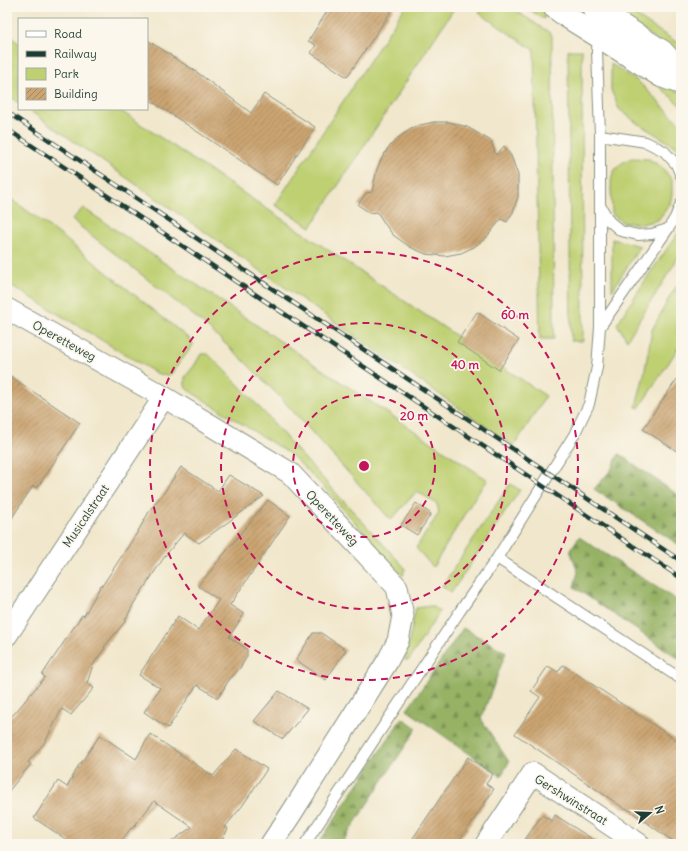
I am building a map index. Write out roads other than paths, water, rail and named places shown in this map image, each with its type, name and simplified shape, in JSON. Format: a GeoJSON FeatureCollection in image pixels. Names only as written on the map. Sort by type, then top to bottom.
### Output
{"type":"FeatureCollection","features":[{"type":"Feature","properties":{"kind":"street"},"geometry":{"type":"LineString","coordinates":[[554,7],[661,76],[681,83]]}},
{"type":"Feature","properties":{"kind":"street"},"geometry":{"type":"LineString","coordinates":[[596,8],[662,51],[681,72]]}},
{"type":"Feature","properties":{"kind":"street","name":"Operetteweg"},"geometry":{"type":"LineString","coordinates":[[7,309],[164,397],[290,473],[397,587],[403,616],[398,641],[387,662],[271,844]]}},
{"type":"Feature","properties":{"kind":"street","name":"Musicalstraat"},"geometry":{"type":"LineString","coordinates":[[7,634],[164,397]]}},
{"type":"Feature","properties":{"kind":"street","name":"Gershwinstraat"},"geometry":{"type":"LineString","coordinates":[[486,844],[534,773],[639,844]]}},
{"type":"Feature","properties":{"kind":"lane"},"geometry":{"type":"LineString","coordinates":[[305,844],[497,558],[574,435],[589,404],[597,368],[600,327],[600,136],[596,8]]}},
{"type":"Feature","properties":{"kind":"lane"},"geometry":{"type":"LineString","coordinates":[[600,136],[646,142],[664,151],[676,164],[681,176]]}},
{"type":"Feature","properties":{"kind":"lane"},"geometry":{"type":"LineString","coordinates":[[600,327],[668,229],[675,218],[681,203]]}},
{"type":"Feature","properties":{"kind":"lane"},"geometry":{"type":"LineString","coordinates":[[600,205],[609,221],[621,231],[638,235],[652,234],[668,229]]}},
{"type":"Feature","properties":{"kind":"lane"},"geometry":{"type":"LineString","coordinates":[[497,558],[681,679]]}},
{"type":"Feature","properties":{"kind":"railway"},"geometry":{"type":"LineString","coordinates":[[7,112],[681,561]]}},
{"type":"Feature","properties":{"kind":"railway"},"geometry":{"type":"LineString","coordinates":[[7,129],[681,578]]}}]}
